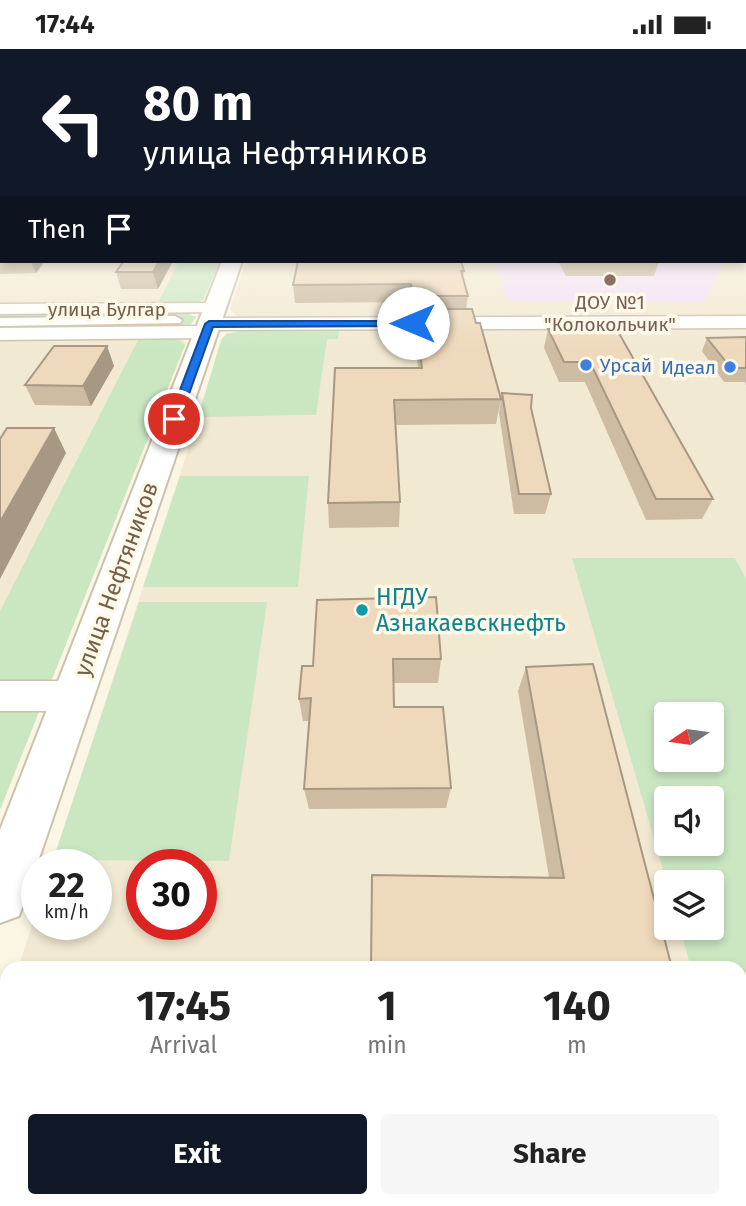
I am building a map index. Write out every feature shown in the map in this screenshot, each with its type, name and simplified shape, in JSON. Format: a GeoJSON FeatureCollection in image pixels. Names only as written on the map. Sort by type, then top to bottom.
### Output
{"type":"FeatureCollection","features":[{"type":"Feature","properties":{"kind":"street","name":"улица Нефтяников"},"geometry":{"type":"LineString","coordinates":[[0,897],[74,696],[201,321],[231,263]]}},
{"type":"Feature","properties":{"kind":"street","name":"улица Булгар"},"geometry":{"type":"LineString","coordinates":[[0,309],[201,321],[746,322]]}},
{"type":"Feature","properties":{"kind":"street"},"geometry":{"type":"LineString","coordinates":[[0,321],[201,321]]}},
{"type":"Feature","properties":{"kind":"street","name":"улица Булгар"},"geometry":{"type":"LineString","coordinates":[[0,334],[201,321]]}},
{"type":"Feature","properties":{"kind":"street"},"geometry":{"type":"LineString","coordinates":[[0,696],[74,696]]}},
{"type":"Feature","properties":{"kind":"shaded area"},"geometry":{"type":"Polygon","coordinates":[[[0,263],[219,263],[204,300],[196,303],[0,305],[0,263]]]}},
{"type":"Feature","properties":{"kind":"shaded area"},"geometry":{"type":"Polygon","coordinates":[[[245,263],[746,263],[746,317],[244,318],[237,316],[230,309],[245,263]]]}},
{"type":"Feature","properties":{"kind":"shaded area","name":"ДОУ №1 \"Колокольчик\""},"geometry":{"type":"Polygon","coordinates":[[[495,263],[723,263],[704,302],[507,301],[501,283],[506,282],[504,278],[499,278],[495,263]]]}},
{"type":"Feature","properties":{"kind":"shaded area"},"geometry":{"type":"Polygon","coordinates":[[[746,329],[746,961],[20,961],[27,940],[112,940],[112,849],[57,849],[226,334],[246,330],[746,329]]]}},
{"type":"Feature","properties":{"kind":"shaded area"},"geometry":{"type":"Polygon","coordinates":[[[171,338],[186,343],[56,668],[0,686],[0,339],[171,338]]]}},
{"type":"Feature","properties":{"kind":"green space"},"geometry":{"type":"Polygon","coordinates":[[[178,263],[219,263],[203,300],[195,304],[157,305],[178,263]]]}},
{"type":"Feature","properties":{"kind":"green space"},"geometry":{"type":"Polygon","coordinates":[[[185,312],[196,317],[190,326],[0,330],[0,313],[185,312]]]}},
{"type":"Feature","properties":{"kind":"green space"},"geometry":{"type":"Polygon","coordinates":[[[247,330],[339,330],[338,339],[327,339],[316,415],[198,417],[221,340],[226,334],[247,330]]]}},
{"type":"Feature","properties":{"kind":"green space"},"geometry":{"type":"Polygon","coordinates":[[[139,338],[177,338],[185,345],[0,810],[0,611],[139,338]]]}},
{"type":"Feature","properties":{"kind":"green space"},"geometry":{"type":"Polygon","coordinates":[[[180,476],[309,476],[298,587],[143,587],[180,476]]]}},
{"type":"Feature","properties":{"kind":"green space"},"geometry":{"type":"Polygon","coordinates":[[[572,558],[735,558],[746,579],[746,961],[689,961],[683,940],[724,940],[724,870],[663,870],[659,856],[724,856],[724,786],[654,786],[654,839],[572,558]]]}},
{"type":"Feature","properties":{"kind":"green space"},"geometry":{"type":"Polygon","coordinates":[[[139,602],[267,602],[229,861],[217,861],[217,849],[126,849],[126,860],[112,860],[112,849],[57,849],[139,602]]]}},
{"type":"Feature","properties":{"kind":"building"},"geometry":{"type":"Polygon","coordinates":[[[123,263],[158,263],[153,272],[116,272],[123,263]]]}},
{"type":"Feature","properties":{"kind":"building"},"geometry":{"type":"Polygon","coordinates":[[[298,263],[462,263],[464,271],[461,271],[468,296],[412,296],[411,284],[293,285],[298,263]]]}},
{"type":"Feature","properties":{"kind":"building"},"geometry":{"type":"Polygon","coordinates":[[[415,309],[472,309],[476,323],[480,323],[501,399],[394,400],[400,502],[328,503],[335,368],[422,368],[415,309]]]}},
{"type":"Feature","properties":{"kind":"building"},"geometry":{"type":"Polygon","coordinates":[[[616,328],[713,499],[656,499],[590,362],[564,362],[548,329],[616,328]]]}},
{"type":"Feature","properties":{"kind":"building"},"geometry":{"type":"Polygon","coordinates":[[[746,337],[746,368],[731,368],[707,338],[746,337]]]}},
{"type":"Feature","properties":{"kind":"building"},"geometry":{"type":"Polygon","coordinates":[[[54,346],[107,346],[83,386],[25,385],[54,346]]]}},
{"type":"Feature","properties":{"kind":"building"},"geometry":{"type":"Polygon","coordinates":[[[502,393],[532,395],[531,408],[551,494],[519,494],[502,393]]]}},
{"type":"Feature","properties":{"kind":"building"},"geometry":{"type":"Polygon","coordinates":[[[7,428],[54,428],[0,522],[0,439],[7,428]]]}},
{"type":"Feature","properties":{"kind":"building"},"geometry":{"type":"Polygon","coordinates":[[[436,597],[441,659],[393,659],[394,707],[443,707],[451,788],[304,789],[311,698],[299,699],[302,666],[313,666],[317,600],[436,597]]]}},
{"type":"Feature","properties":{"kind":"building"},"geometry":{"type":"Polygon","coordinates":[[[593,664],[654,899],[654,940],[665,940],[670,961],[371,961],[372,875],[564,878],[526,667],[593,664]]]}},
{"type":"Feature","properties":{"kind":"place","name":"ДОУ №1 \"Колокольчик\""},"geometry":{"type":"Point","coordinates":[610,280]}},
{"type":"Feature","properties":{"kind":"place","name":"Урсай"},"geometry":{"type":"Point","coordinates":[586,365]}},
{"type":"Feature","properties":{"kind":"place","name":"Идеал"},"geometry":{"type":"Point","coordinates":[730,367]}},
{"type":"Feature","properties":{"kind":"place","name":"НГДУ Азнакаевскнефть"},"geometry":{"type":"Point","coordinates":[362,610]}},
{"type":"Feature","properties":{"kind":"route"},"geometry":{"type":"LineString","coordinates":[[174,419],[209,324],[413,323]]}}]}
